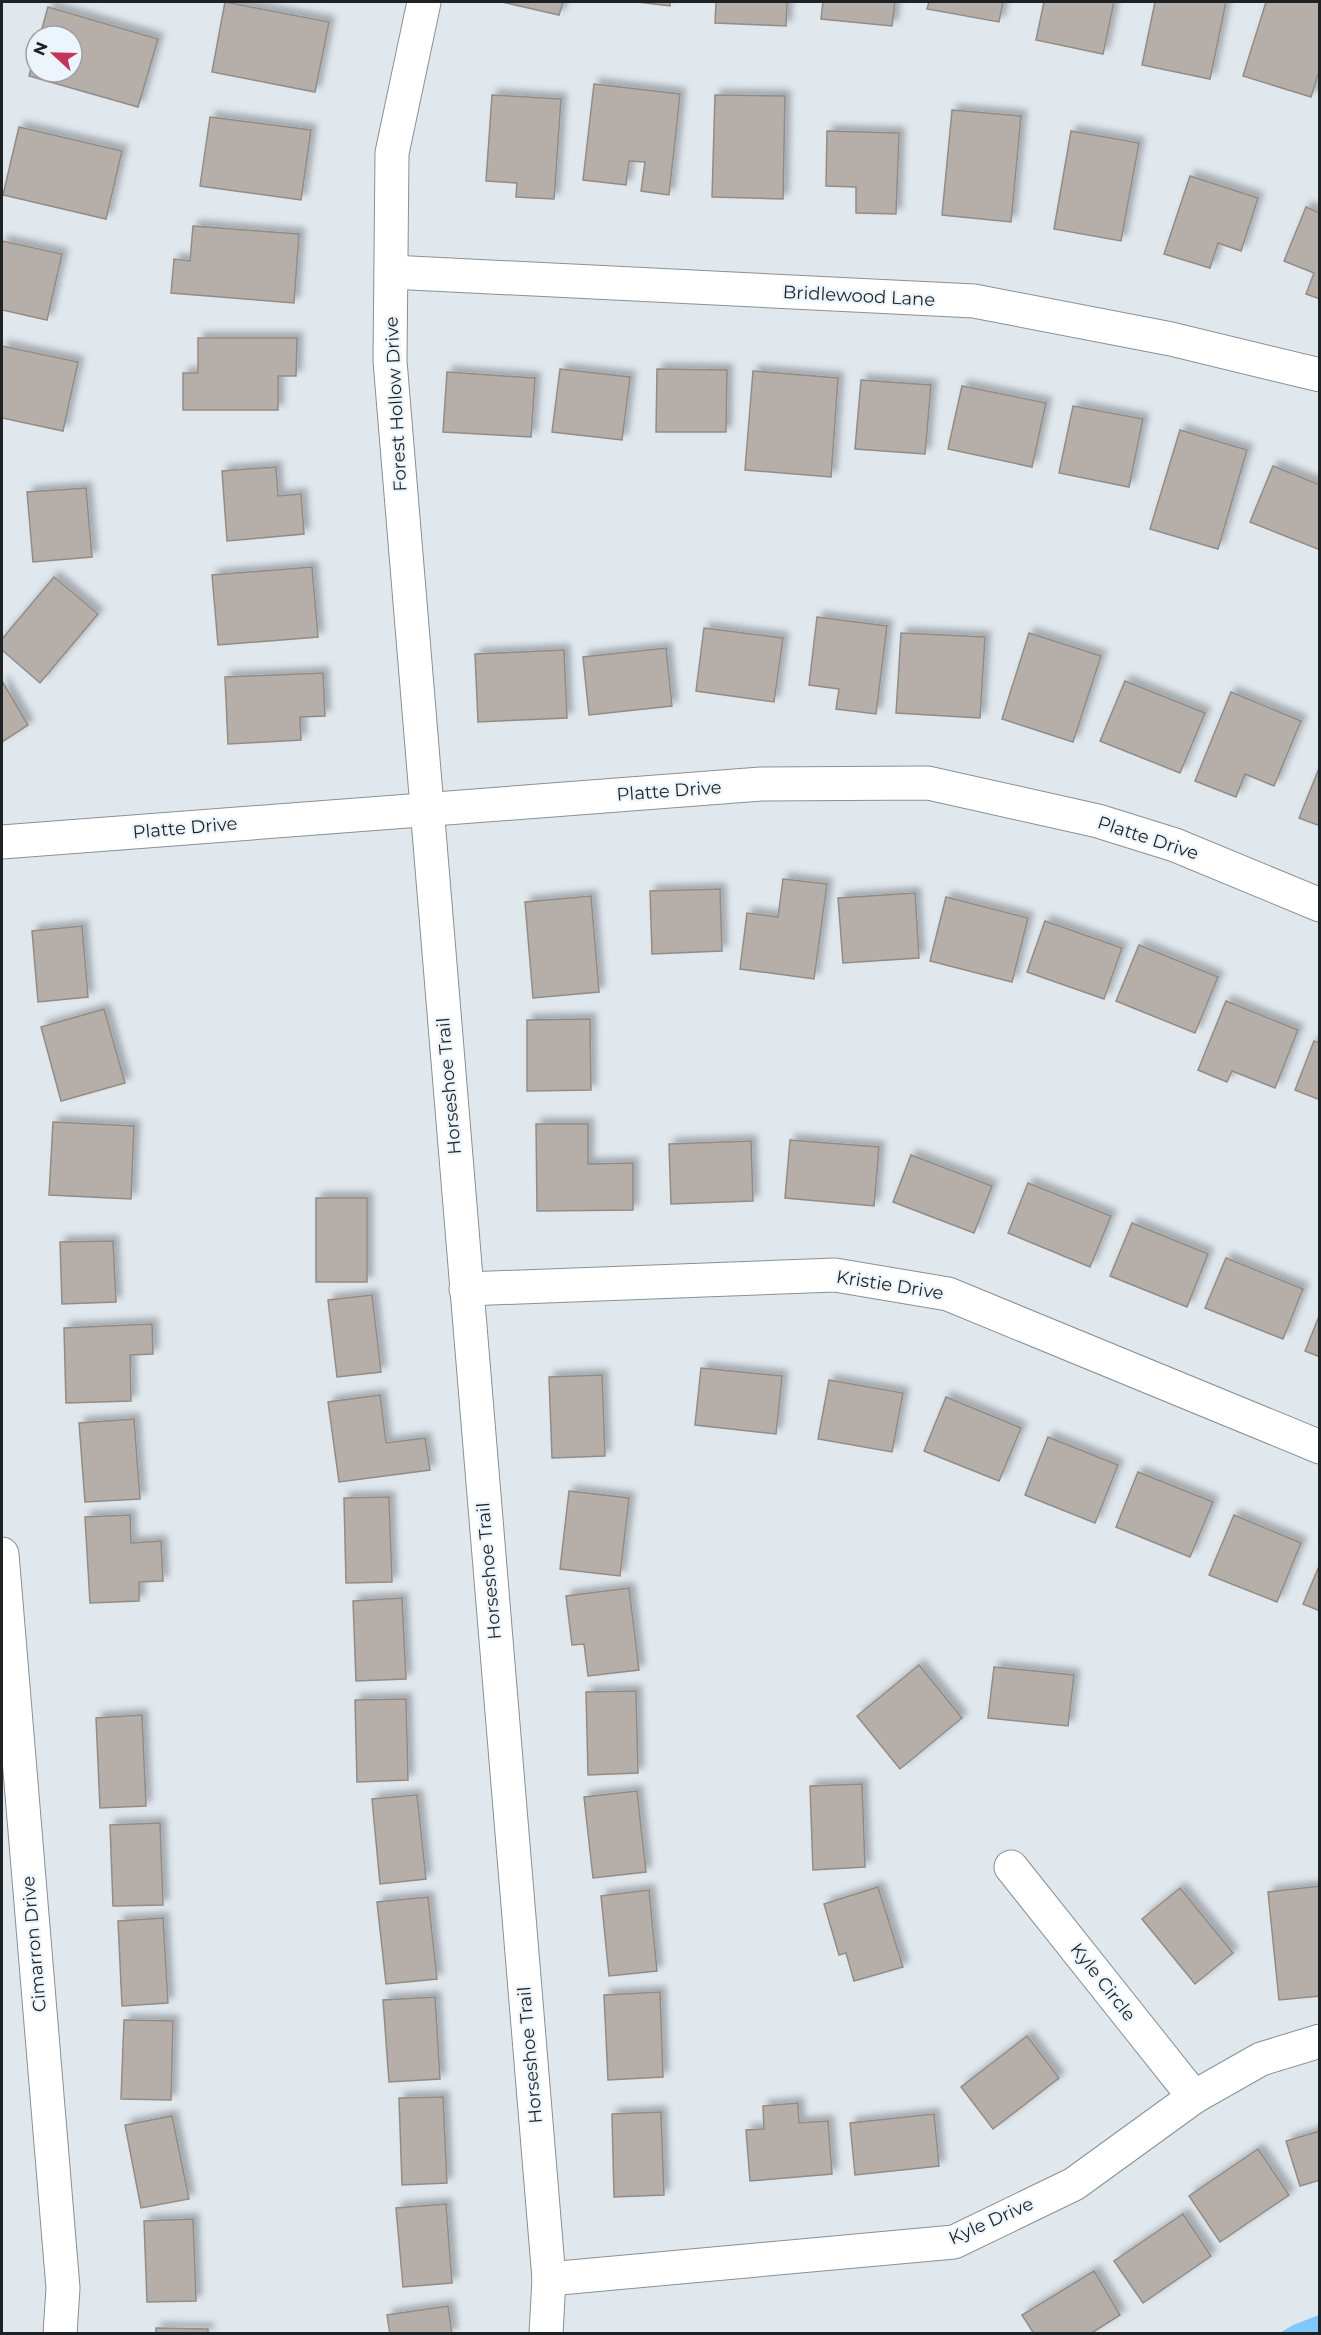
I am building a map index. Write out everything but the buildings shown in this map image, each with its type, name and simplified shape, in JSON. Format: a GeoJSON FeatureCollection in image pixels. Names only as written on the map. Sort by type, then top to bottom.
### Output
{"type":"FeatureCollection","features":[{"type":"Feature","properties":{"kind":"street","name":"Forest Hollow Drive"},"geometry":{"type":"LineString","coordinates":[[424,2],[392,153],[390,361],[426,808]]}},
{"type":"Feature","properties":{"kind":"street","name":"Bridlewood Lane"},"geometry":{"type":"LineString","coordinates":[[391,272],[974,302],[1171,339],[1320,375]]}},
{"type":"Feature","properties":{"kind":"street","name":"Platte Drive"},"geometry":{"type":"LineString","coordinates":[[2,842],[761,784],[928,783],[1098,821],[1175,845],[1320,905]]}},
{"type":"Feature","properties":{"kind":"street","name":"Horseshoe Trail"},"geometry":{"type":"LineString","coordinates":[[426,808],[549,2279],[546,2334]]}},
{"type":"Feature","properties":{"kind":"street","name":"Kristie Drive"},"geometry":{"type":"LineString","coordinates":[[466,1289],[835,1275],[948,1294],[1320,1447]]}},
{"type":"Feature","properties":{"kind":"street","name":"Cimarron Drive"},"geometry":{"type":"LineString","coordinates":[[2,1554],[63,2288],[60,2334]]}},
{"type":"Feature","properties":{"kind":"street","name":"Kyle Circle"},"geometry":{"type":"LineString","coordinates":[[1011,1867],[1194,2097]]}},
{"type":"Feature","properties":{"kind":"street","name":"Kyle Drive"},"geometry":{"type":"LineString","coordinates":[[549,2279],[954,2242],[1074,2184],[1194,2097],[1261,2059],[1320,2041]]}},
{"type":"Feature","properties":{"kind":"shaded area"},"geometry":{"type":"Polygon","coordinates":[[[1319,2315],[1319,2333],[1280,2333],[1293,2325],[1319,2315]]]}}]}
